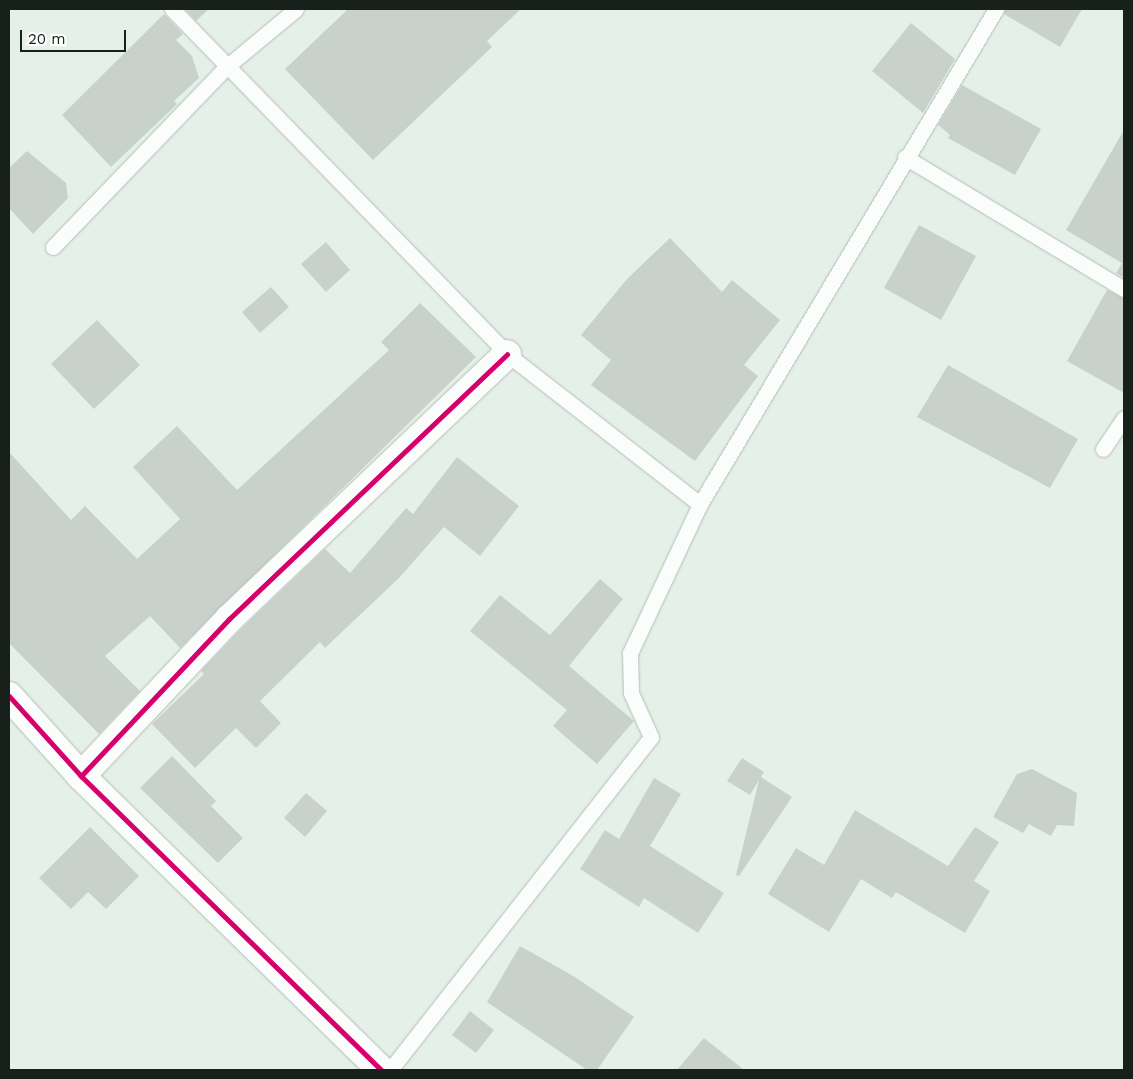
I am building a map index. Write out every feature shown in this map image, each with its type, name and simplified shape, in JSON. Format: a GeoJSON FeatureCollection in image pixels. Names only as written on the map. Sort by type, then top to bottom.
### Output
{"type":"FeatureCollection","features":[{"type":"Feature","properties":{"kind":"street"},"geometry":{"type":"LineString","coordinates":[[81,776],[230,619],[507,354]]}},
{"type":"Feature","properties":{"kind":"street"},"geometry":{"type":"LineString","coordinates":[[9,696],[81,776],[380,1070]]}},
{"type":"Feature","properties":{"kind":"lane"},"geometry":{"type":"LineString","coordinates":[[172,9],[225,68],[507,354],[700,504]]}},
{"type":"Feature","properties":{"kind":"lane"},"geometry":{"type":"LineString","coordinates":[[53,247],[225,68],[296,9]]}},
{"type":"Feature","properties":{"kind":"lane"},"geometry":{"type":"LineString","coordinates":[[390,1070],[651,737],[631,693],[630,653],[700,504],[905,157],[996,9]]}},
{"type":"Feature","properties":{"kind":"lane"},"geometry":{"type":"LineString","coordinates":[[905,157],[1124,289]]}},
{"type":"Feature","properties":{"kind":"lane"},"geometry":{"type":"LineString","coordinates":[[1103,449],[1124,418]]}},
{"type":"Feature","properties":{"kind":"building"},"geometry":{"type":"Polygon","coordinates":[[[185,9],[209,9],[196,21],[185,9]]]}},
{"type":"Feature","properties":{"kind":"building"},"geometry":{"type":"Polygon","coordinates":[[[348,9],[521,9],[487,41],[492,47],[373,160],[285,69],[348,9]]]}},
{"type":"Feature","properties":{"kind":"building"},"geometry":{"type":"Polygon","coordinates":[[[1005,9],[1082,9],[1060,47],[1004,14],[1005,9]]]}},
{"type":"Feature","properties":{"kind":"building"},"geometry":{"type":"Polygon","coordinates":[[[164,14],[183,34],[176,40],[192,56],[199,78],[174,101],[177,104],[111,167],[62,115],[164,14]]]}},
{"type":"Feature","properties":{"kind":"building"},"geometry":{"type":"Polygon","coordinates":[[[911,23],[955,59],[923,113],[872,71],[911,23]]]}},
{"type":"Feature","properties":{"kind":"building"},"geometry":{"type":"Polygon","coordinates":[[[962,85],[1041,129],[1015,175],[948,138],[950,135],[938,125],[962,85]]]}},
{"type":"Feature","properties":{"kind":"building"},"geometry":{"type":"Polygon","coordinates":[[[1124,130],[1124,278],[1116,273],[1122,263],[1066,230],[1124,130]]]}},
{"type":"Feature","properties":{"kind":"building"},"geometry":{"type":"Polygon","coordinates":[[[27,151],[66,183],[68,198],[33,234],[9,208],[9,168],[27,151]]]}},
{"type":"Feature","properties":{"kind":"building"},"geometry":{"type":"Polygon","coordinates":[[[919,225],[976,256],[941,320],[884,288],[919,225]]]}},
{"type":"Feature","properties":{"kind":"building"},"geometry":{"type":"Polygon","coordinates":[[[670,238],[722,292],[732,280],[780,320],[744,365],[758,376],[695,461],[591,385],[611,360],[581,335],[627,279],[670,238]]]}},
{"type":"Feature","properties":{"kind":"building"},"geometry":{"type":"Polygon","coordinates":[[[326,242],[350,270],[326,292],[301,264],[326,242]]]}},
{"type":"Feature","properties":{"kind":"building"},"geometry":{"type":"Polygon","coordinates":[[[271,287],[289,307],[260,333],[242,312],[271,287]]]}},
{"type":"Feature","properties":{"kind":"building"},"geometry":{"type":"Polygon","coordinates":[[[1107,290],[1124,298],[1124,393],[1067,361],[1107,290]]]}},
{"type":"Feature","properties":{"kind":"building"},"geometry":{"type":"Polygon","coordinates":[[[420,303],[476,357],[180,648],[150,616],[105,656],[140,691],[99,734],[9,643],[9,452],[71,520],[85,506],[137,559],[180,519],[133,467],[177,426],[237,490],[389,350],[381,342],[420,303]]]}},
{"type":"Feature","properties":{"kind":"building"},"geometry":{"type":"Polygon","coordinates":[[[97,320],[140,365],[94,409],[51,364],[97,320]]]}},
{"type":"Feature","properties":{"kind":"building"},"geometry":{"type":"Polygon","coordinates":[[[948,365],[1078,439],[1050,488],[917,417],[948,365]]]}},
{"type":"Feature","properties":{"kind":"building"},"geometry":{"type":"Polygon","coordinates":[[[457,457],[519,506],[480,556],[444,527],[399,578],[325,648],[320,642],[260,701],[281,723],[256,748],[236,728],[195,768],[152,724],[204,674],[201,671],[240,630],[325,549],[350,573],[406,508],[413,514],[457,457]]]}},
{"type":"Feature","properties":{"kind":"building"},"geometry":{"type":"Polygon","coordinates":[[[600,579],[623,599],[569,666],[634,721],[597,764],[553,726],[567,710],[470,631],[500,595],[550,635],[600,579]]]}},
{"type":"Feature","properties":{"kind":"building"},"geometry":{"type":"Polygon","coordinates":[[[172,756],[216,801],[211,806],[243,838],[218,863],[140,788],[172,756]]]}},
{"type":"Feature","properties":{"kind":"building"},"geometry":{"type":"Polygon","coordinates":[[[742,758],[764,772],[761,777],[792,797],[739,876],[736,875],[759,780],[750,795],[727,781],[742,758]]]}},
{"type":"Feature","properties":{"kind":"building"},"geometry":{"type":"Polygon","coordinates":[[[1032,769],[1077,793],[1074,826],[1057,825],[1051,836],[1029,824],[1023,833],[993,817],[1017,774],[1032,769]]]}},
{"type":"Feature","properties":{"kind":"building"},"geometry":{"type":"Polygon","coordinates":[[[654,778],[681,794],[650,846],[724,893],[698,933],[644,898],[639,907],[580,869],[605,830],[619,839],[654,778]]]}},
{"type":"Feature","properties":{"kind":"building"},"geometry":{"type":"Polygon","coordinates":[[[306,793],[327,811],[305,837],[284,818],[306,793]]]}},
{"type":"Feature","properties":{"kind":"building"},"geometry":{"type":"Polygon","coordinates":[[[855,810],[948,866],[975,827],[999,842],[974,881],[990,891],[965,933],[896,892],[892,898],[861,879],[829,932],[768,894],[796,848],[824,865],[855,810]]]}},
{"type":"Feature","properties":{"kind":"building"},"geometry":{"type":"Polygon","coordinates":[[[90,827],[139,876],[106,909],[88,892],[71,909],[39,878],[90,827]]]}},
{"type":"Feature","properties":{"kind":"building"},"geometry":{"type":"Polygon","coordinates":[[[520,946],[575,977],[634,1017],[597,1070],[587,1070],[487,1002],[520,946]]]}},
{"type":"Feature","properties":{"kind":"building"},"geometry":{"type":"Polygon","coordinates":[[[470,1011],[494,1030],[476,1053],[452,1035],[470,1011]]]}},
{"type":"Feature","properties":{"kind":"building"},"geometry":{"type":"Polygon","coordinates":[[[704,1038],[744,1070],[677,1070],[704,1038]]]}},
{"type":"Feature","properties":{"kind":"cycle path"},"geometry":{"type":"LineString","coordinates":[[81,776],[229,619],[507,354]]}},
{"type":"Feature","properties":{"kind":"cycle path"},"geometry":{"type":"LineString","coordinates":[[9,696],[81,776],[381,1070]]}}]}
